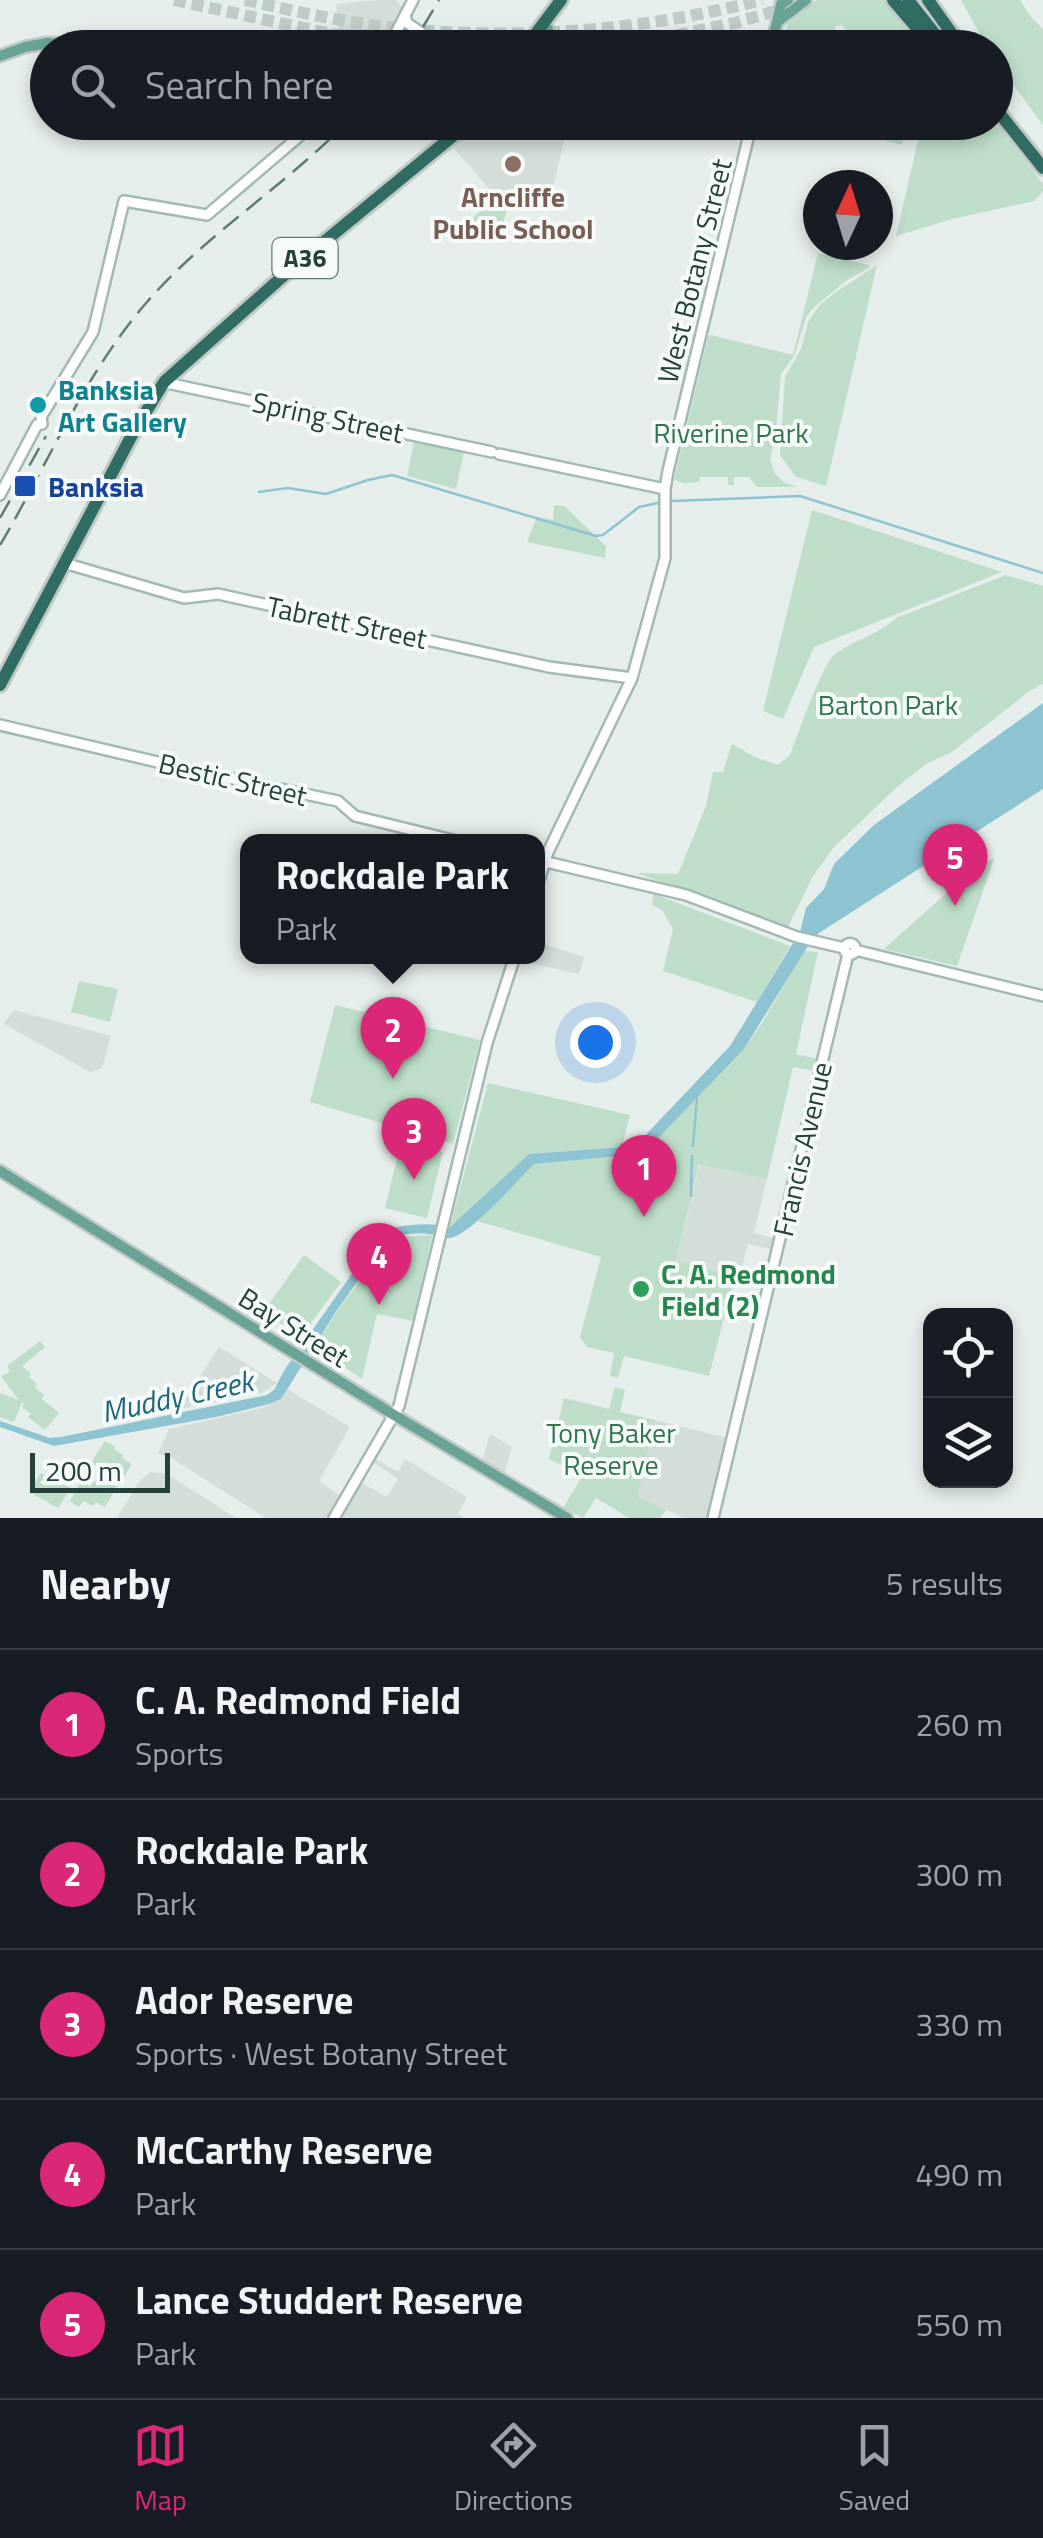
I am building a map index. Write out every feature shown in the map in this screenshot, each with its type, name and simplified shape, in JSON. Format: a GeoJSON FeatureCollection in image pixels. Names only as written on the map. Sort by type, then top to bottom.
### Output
{"type":"FeatureCollection","features":[{"type":"Feature","properties":{"kind":"highway"},"geometry":{"type":"LineString","coordinates":[[545,28],[561,0]]}},
{"type":"Feature","properties":{"kind":"highway"},"geometry":{"type":"LineString","coordinates":[[542,30],[570,0]]}},
{"type":"Feature","properties":{"kind":"highway"},"geometry":{"type":"LineString","coordinates":[[893,0],[919,30]]}},
{"type":"Feature","properties":{"kind":"highway"},"geometry":{"type":"LineString","coordinates":[[912,0],[936,30]]}},
{"type":"Feature","properties":{"kind":"highway"},"geometry":{"type":"LineString","coordinates":[[928,0],[949,30]]}},
{"type":"Feature","properties":{"kind":"highway"},"geometry":{"type":"LineString","coordinates":[[1013,127],[1043,159]]}},
{"type":"Feature","properties":{"kind":"highway"},"geometry":{"type":"LineString","coordinates":[[1013,130],[1043,168]]}},
{"type":"Feature","properties":{"kind":"highway","name":"A36"},"geometry":{"type":"LineString","coordinates":[[0,671],[143,400],[284,268],[438,140]]}},
{"type":"Feature","properties":{"kind":"highway","name":"A36"},"geometry":{"type":"LineString","coordinates":[[0,685],[161,381],[448,140]]}},
{"type":"Feature","properties":{"kind":"main road"},"geometry":{"type":"LineString","coordinates":[[397,30],[413,0]]}},
{"type":"Feature","properties":{"kind":"main road"},"geometry":{"type":"LineString","coordinates":[[776,22],[806,0]]}},
{"type":"Feature","properties":{"kind":"main road"},"geometry":{"type":"LineString","coordinates":[[774,30],[783,2]]}},
{"type":"Feature","properties":{"kind":"main road"},"geometry":{"type":"LineString","coordinates":[[405,14],[408,24],[417,30]]}},
{"type":"Feature","properties":{"kind":"main road"},"geometry":{"type":"LineString","coordinates":[[539,30],[545,28]]}},
{"type":"Feature","properties":{"kind":"main road"},"geometry":{"type":"LineString","coordinates":[[0,56],[30,47]]}},
{"type":"Feature","properties":{"kind":"main road"},"geometry":{"type":"LineString","coordinates":[[0,495],[56,390],[90,338],[124,202],[207,216],[295,140]]}},
{"type":"Feature","properties":{"kind":"main road","name":"West Botany Street"},"geometry":{"type":"LineString","coordinates":[[545,852],[632,678],[665,558],[666,489],[748,140]]}},
{"type":"Feature","properties":{"kind":"main road","name":"Spring Street"},"geometry":{"type":"LineString","coordinates":[[161,381],[666,489]]}},
{"type":"Feature","properties":{"kind":"main road","name":"Tabrett Street"},"geometry":{"type":"LineString","coordinates":[[64,564],[184,598],[218,594],[550,667],[632,678]]}},
{"type":"Feature","properties":{"kind":"main road","name":"Bestic Street"},"geometry":{"type":"LineString","coordinates":[[0,724],[338,801],[355,816],[428,834]]}},
{"type":"Feature","properties":{"kind":"main road"},"geometry":{"type":"LineString","coordinates":[[545,861],[686,895],[796,937],[1043,996]]}},
{"type":"Feature","properties":{"kind":"main road","name":"Francis Avenue"},"geometry":{"type":"LineString","coordinates":[[713,1518],[849,951]]}},
{"type":"Feature","properties":{"kind":"main road"},"geometry":{"type":"LineString","coordinates":[[334,1518],[394,1416],[404,1388],[486,1043],[512,964]]}},
{"type":"Feature","properties":{"kind":"main road","name":"Bay Street"},"geometry":{"type":"LineString","coordinates":[[0,1171],[566,1518]]}},
{"type":"Feature","properties":{"kind":"shaded area"},"geometry":{"type":"Polygon","coordinates":[[[396,0],[402,7],[391,30],[339,30],[336,4],[396,0]]]}},
{"type":"Feature","properties":{"kind":"shaded area","name":"Arncliffe Public School"},"geometry":{"type":"Polygon","coordinates":[[[459,140],[564,140],[549,203],[489,189],[452,146],[459,140]]]}},
{"type":"Feature","properties":{"kind":"shaded area"},"geometry":{"type":"Polygon","coordinates":[[[545,944],[584,957],[579,974],[534,964],[545,964],[545,944]]]}},
{"type":"Feature","properties":{"kind":"shaded area"},"geometry":{"type":"Polygon","coordinates":[[[14,1010],[111,1036],[102,1068],[90,1072],[4,1024],[14,1010]]]}},
{"type":"Feature","properties":{"kind":"shaded area"},"geometry":{"type":"Polygon","coordinates":[[[700,1163],[767,1179],[754,1233],[777,1239],[774,1250],[748,1244],[742,1266],[734,1264],[732,1272],[767,1280],[766,1283],[676,1262],[700,1163]]]}},
{"type":"Feature","properties":{"kind":"shaded area"},"geometry":{"type":"Polygon","coordinates":[[[219,1347],[277,1383],[261,1393],[179,1409],[219,1347]]]}},
{"type":"Feature","properties":{"kind":"shaded area"},"geometry":{"type":"Polygon","coordinates":[[[287,1389],[350,1427],[319,1481],[340,1496],[327,1518],[266,1518],[173,1459],[158,1454],[169,1429],[262,1408],[281,1399],[287,1389]]]}},
{"type":"Feature","properties":{"kind":"shaded area"},"geometry":{"type":"Polygon","coordinates":[[[655,1420],[728,1438],[708,1518],[685,1518],[638,1498],[655,1420]]]}},
{"type":"Feature","properties":{"kind":"shaded area"},"geometry":{"type":"Polygon","coordinates":[[[490,1434],[512,1447],[505,1473],[483,1459],[490,1434]]]}},
{"type":"Feature","properties":{"kind":"shaded area"},"geometry":{"type":"Polygon","coordinates":[[[376,1459],[398,1472],[405,1459],[467,1497],[458,1514],[464,1518],[341,1518],[362,1483],[387,1497],[398,1479],[374,1463],[376,1459]]]}},
{"type":"Feature","properties":{"kind":"shaded area"},"geometry":{"type":"Polygon","coordinates":[[[150,1472],[167,1474],[236,1518],[117,1518],[138,1483],[150,1472]]]}},
{"type":"Feature","properties":{"kind":"green space"},"geometry":{"type":"Polygon","coordinates":[[[817,0],[886,0],[914,30],[847,30],[841,25],[835,30],[786,30],[817,0]]]}},
{"type":"Feature","properties":{"kind":"green space"},"geometry":{"type":"Polygon","coordinates":[[[961,0],[1020,0],[1043,29],[1043,125],[1013,84],[1013,30],[978,30],[961,0]]]}},
{"type":"Feature","properties":{"kind":"green space"},"geometry":{"type":"Polygon","coordinates":[[[918,140],[1010,140],[1043,184],[1043,191],[1034,201],[896,236],[918,140]]]}},
{"type":"Feature","properties":{"kind":"green space"},"geometry":{"type":"Polygon","coordinates":[[[493,201],[508,204],[500,237],[461,227],[493,201]]]}},
{"type":"Feature","properties":{"kind":"green space","name":"Riverine Park"},"geometry":{"type":"Polygon","coordinates":[[[816,260],[869,265],[812,309],[794,356],[781,374],[770,459],[775,474],[798,487],[757,487],[749,477],[734,477],[734,485],[728,485],[728,477],[700,477],[699,482],[689,483],[674,479],[708,337],[793,355],[816,260]]]}},
{"type":"Feature","properties":{"kind":"green space"},"geometry":{"type":"Polygon","coordinates":[[[877,265],[826,486],[796,477],[780,455],[785,377],[801,349],[809,320],[821,304],[877,265]]]}},
{"type":"Feature","properties":{"kind":"green space"},"geometry":{"type":"Polygon","coordinates":[[[414,441],[464,452],[456,489],[407,476],[414,441]]]}},
{"type":"Feature","properties":{"kind":"green space"},"geometry":{"type":"Polygon","coordinates":[[[554,505],[564,506],[606,546],[605,558],[527,542],[537,517],[553,520],[554,505]]]}},
{"type":"Feature","properties":{"kind":"green space"},"geometry":{"type":"Polygon","coordinates":[[[812,510],[1002,572],[814,647],[783,719],[763,711],[812,510]]]}},
{"type":"Feature","properties":{"kind":"green space","name":"Barton Park"},"geometry":{"type":"Polygon","coordinates":[[[1006,575],[1043,586],[1043,684],[952,752],[926,764],[833,848],[813,876],[787,929],[637,873],[678,874],[706,806],[713,772],[723,772],[732,744],[778,765],[790,755],[817,685],[835,654],[896,618],[1006,575]]]}},
{"type":"Feature","properties":{"kind":"green space"},"geometry":{"type":"Polygon","coordinates":[[[994,859],[957,966],[884,949],[980,863],[994,859]]]}},
{"type":"Feature","properties":{"kind":"green space"},"geometry":{"type":"Polygon","coordinates":[[[654,894],[790,946],[757,1002],[663,971],[673,929],[662,910],[652,905],[654,894]]]}},
{"type":"Feature","properties":{"kind":"green space"},"geometry":{"type":"Polygon","coordinates":[[[804,951],[818,952],[796,1054],[817,1059],[814,1071],[793,1067],[767,1179],[699,1164],[676,1261],[735,1276],[709,1376],[624,1356],[618,1378],[610,1376],[614,1353],[587,1347],[580,1337],[601,1257],[477,1221],[534,1164],[643,1154],[744,1049],[804,951]]]}},
{"type":"Feature","properties":{"kind":"green space"},"geometry":{"type":"Polygon","coordinates":[[[79,981],[118,989],[110,1022],[71,1012],[79,981]]]}},
{"type":"Feature","properties":{"kind":"green space"},"geometry":{"type":"Polygon","coordinates":[[[335,1005],[480,1040],[453,1144],[310,1102],[335,1005]]]}},
{"type":"Feature","properties":{"kind":"green space"},"geometry":{"type":"Polygon","coordinates":[[[488,1083],[630,1115],[622,1147],[529,1154],[450,1227],[488,1083]]]}},
{"type":"Feature","properties":{"kind":"green space"},"geometry":{"type":"Polygon","coordinates":[[[401,1142],[443,1152],[427,1218],[385,1208],[401,1142]]]}},
{"type":"Feature","properties":{"kind":"green space"},"geometry":{"type":"Polygon","coordinates":[[[430,1235],[413,1321],[377,1314],[362,1379],[315,1346],[387,1244],[396,1237],[430,1235]]]}},
{"type":"Feature","properties":{"kind":"green space"},"geometry":{"type":"Polygon","coordinates":[[[304,1255],[341,1282],[300,1338],[264,1311],[304,1255]]]}},
{"type":"Feature","properties":{"kind":"green space"},"geometry":{"type":"Polygon","coordinates":[[[40,1341],[45,1347],[22,1366],[44,1395],[42,1399],[59,1413],[45,1430],[28,1417],[31,1414],[22,1402],[14,1422],[0,1417],[0,1393],[19,1400],[1,1377],[10,1371],[7,1366],[40,1341]]]}},
{"type":"Feature","properties":{"kind":"green space","name":"Tony Baker Reserve"},"geometry":{"type":"Polygon","coordinates":[[[615,1387],[625,1390],[620,1412],[655,1420],[638,1497],[666,1510],[661,1518],[629,1518],[596,1498],[583,1518],[563,1508],[583,1475],[549,1459],[564,1398],[609,1409],[615,1387]]]}},
{"type":"Feature","properties":{"kind":"green space"},"geometry":{"type":"Polygon","coordinates":[[[105,1441],[132,1464],[120,1483],[91,1463],[105,1441]]]}},
{"type":"Feature","properties":{"kind":"green space"},"geometry":{"type":"Polygon","coordinates":[[[41,1473],[71,1488],[58,1508],[29,1492],[41,1473]]]}},
{"type":"Feature","properties":{"kind":"green space"},"geometry":{"type":"Polygon","coordinates":[[[81,1481],[104,1486],[108,1481],[117,1487],[105,1507],[84,1501],[79,1507],[70,1501],[81,1481]]]}},
{"type":"Feature","properties":{"kind":"water"},"geometry":{"type":"Polygon","coordinates":[[[1043,703],[1043,789],[816,935],[800,932],[806,908],[824,889],[834,864],[874,825],[1043,703]]]}},
{"type":"Feature","properties":{"kind":"water"},"geometry":{"type":"Polygon","coordinates":[[[793,943],[808,946],[744,1049],[643,1154],[534,1164],[459,1235],[445,1238],[410,1234],[387,1240],[281,1399],[216,1417],[54,1446],[0,1427],[0,1421],[50,1438],[61,1437],[267,1395],[382,1231],[416,1225],[450,1227],[529,1154],[622,1147],[639,1142],[730,1046],[793,943]]]}},
{"type":"Feature","properties":{"kind":"waterway"},"geometry":{"type":"LineString","coordinates":[[259,492],[288,488],[326,494],[392,475],[596,536],[603,535],[639,507],[658,503]]}},
{"type":"Feature","properties":{"kind":"waterway"},"geometry":{"type":"LineString","coordinates":[[673,501],[800,496],[1043,573]]}},
{"type":"Feature","properties":{"kind":"waterway"},"geometry":{"type":"LineString","coordinates":[[407,1050],[413,1049]]}},
{"type":"Feature","properties":{"kind":"waterway"},"geometry":{"type":"LineString","coordinates":[[387,1053],[398,1055]]}},
{"type":"Feature","properties":{"kind":"waterway"},"geometry":{"type":"LineString","coordinates":[[693,1146],[697,1097]]}},
{"type":"Feature","properties":{"kind":"waterway"},"geometry":{"type":"LineString","coordinates":[[691,1196],[692,1156]]}},
{"type":"Feature","properties":{"kind":"tunnel"},"geometry":{"type":"LineString","coordinates":[[174,0],[313,30]]}},
{"type":"Feature","properties":{"kind":"tunnel"},"geometry":{"type":"LineString","coordinates":[[245,0],[415,30]]}},
{"type":"Feature","properties":{"kind":"tunnel"},"geometry":{"type":"LineString","coordinates":[[578,30],[664,20],[762,0]]}},
{"type":"Feature","properties":{"kind":"tunnel"},"geometry":{"type":"LineString","coordinates":[[701,30],[813,0]]}},
{"type":"Feature","properties":{"kind":"railway"},"geometry":{"type":"LineString","coordinates":[[423,27],[439,0]]}},
{"type":"Feature","properties":{"kind":"railway"},"geometry":{"type":"LineString","coordinates":[[0,545],[86,389],[147,302],[194,254],[329,140]]}},
{"type":"Feature","properties":{"kind":"railway"},"geometry":{"type":"LineString","coordinates":[[0,518],[46,436]]}},
{"type":"Feature","properties":{"kind":"place","name":"Arncliffe Public School"},"geometry":{"type":"Point","coordinates":[513,164]}},
{"type":"Feature","properties":{"kind":"place","name":"Banksia Art Gallery"},"geometry":{"type":"Point","coordinates":[38,405]}},
{"type":"Feature","properties":{"kind":"place","name":"Banksia"},"geometry":{"type":"Point","coordinates":[25,486]}},
{"type":"Feature","properties":{"kind":"place","name":"Lance Studdert Reserve"},"geometry":{"type":"Point","coordinates":[955,906]}},
{"type":"Feature","properties":{"kind":"place","name":"Rockdale Park"},"geometry":{"type":"Point","coordinates":[393,1079]}},
{"type":"Feature","properties":{"kind":"place","name":"Ador Reserve"},"geometry":{"type":"Point","coordinates":[414,1180]}},
{"type":"Feature","properties":{"kind":"place","name":"C. A. Redmond Field"},"geometry":{"type":"Point","coordinates":[644,1217]}},
{"type":"Feature","properties":{"kind":"place","name":"C. A. Redmond Field (2)"},"geometry":{"type":"Point","coordinates":[641,1289]}},
{"type":"Feature","properties":{"kind":"place","name":"McCarthy Reserve"},"geometry":{"type":"Point","coordinates":[379,1305]}},
{"type":"Feature","properties":{"kind":"water label","name":"Muddy Creek"},"geometry":{"type":"Point","coordinates":[177,1396]}}]}
